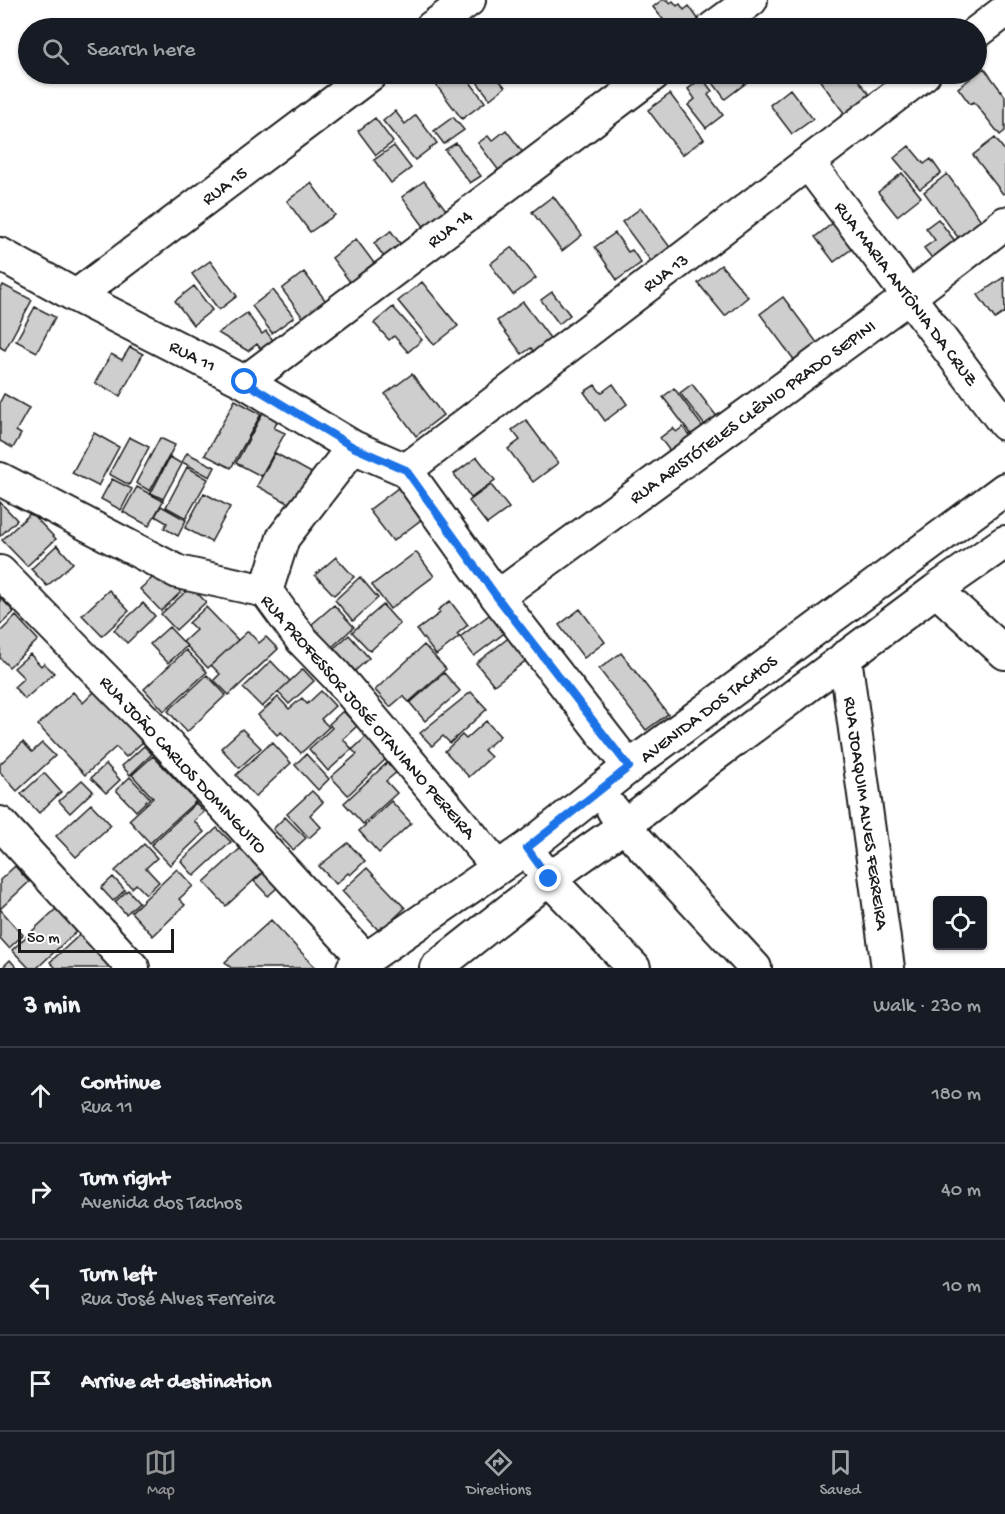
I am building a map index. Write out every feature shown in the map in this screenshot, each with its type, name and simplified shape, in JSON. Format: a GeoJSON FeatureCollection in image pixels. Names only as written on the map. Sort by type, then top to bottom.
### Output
{"type":"FeatureCollection","features":[{"type":"Feature","properties":{"kind":"street"},"geometry":{"type":"LineString","coordinates":[[445,18],[469,0]]}},
{"type":"Feature","properties":{"kind":"street"},"geometry":{"type":"LineString","coordinates":[[727,18],[751,0]]}},
{"type":"Feature","properties":{"kind":"street"},"geometry":{"type":"LineString","coordinates":[[987,25],[1005,11]]}},
{"type":"Feature","properties":{"kind":"street","name":"RUA 15"},"geometry":{"type":"LineString","coordinates":[[76,296],[358,84]]}},
{"type":"Feature","properties":{"kind":"street","name":"RUA 14"},"geometry":{"type":"LineString","coordinates":[[245,382],[641,84]]}},
{"type":"Feature","properties":{"kind":"street","name":"RUA 13"},"geometry":{"type":"LineString","coordinates":[[406,470],[911,84]]}},
{"type":"Feature","properties":{"kind":"street","name":"RUA MARIA ANTÔNIA DA CRUZ"},"geometry":{"type":"LineString","coordinates":[[808,163],[1005,423]]}},
{"type":"Feature","properties":{"kind":"street","name":"RUA ARISTÓTELES CLÊNIO PRADO SEPINI"},"geometry":{"type":"LineString","coordinates":[[497,597],[910,296],[1005,223]]}},
{"type":"Feature","properties":{"kind":"street","name":"RUA 11"},"geometry":{"type":"LineString","coordinates":[[0,254],[76,296],[245,382],[353,447],[406,470]]}},
{"type":"Feature","properties":{"kind":"street"},"geometry":{"type":"LineString","coordinates":[[266,591],[282,538],[353,447]]}},
{"type":"Feature","properties":{"kind":"street"},"geometry":{"type":"LineString","coordinates":[[406,470],[497,597],[629,767]]}},
{"type":"Feature","properties":{"kind":"street","name":"RUA PROFESSOR JOSÉ OTAVIANO PEREIRA"},"geometry":{"type":"LineString","coordinates":[[0,479],[178,572],[266,591],[301,639],[335,674],[498,867]]}},
{"type":"Feature","properties":{"kind":"street","name":"AVENIDA DOS TACHOS"},"geometry":{"type":"LineString","coordinates":[[359,964],[527,848],[629,767],[1005,489]]}},
{"type":"Feature","properties":{"kind":"street"},"geometry":{"type":"LineString","coordinates":[[436,968],[549,879],[624,826],[845,657],[1005,542]]}},
{"type":"Feature","properties":{"kind":"street","name":"RUA JOÃO CARLOS DOMINGUITO"},"geometry":{"type":"LineString","coordinates":[[0,572],[148,723],[359,964]]}},
{"type":"Feature","properties":{"kind":"street"},"geometry":{"type":"LineString","coordinates":[[936,590],[1005,653]]}},
{"type":"Feature","properties":{"kind":"street","name":"RUA JOAQUIM ALVES FERREIRA"},"geometry":{"type":"LineString","coordinates":[[845,657],[888,968]]}},
{"type":"Feature","properties":{"kind":"street"},"geometry":{"type":"LineString","coordinates":[[600,789],[624,826],[755,968]]}},
{"type":"Feature","properties":{"kind":"street"},"geometry":{"type":"LineString","coordinates":[[0,823],[133,968]]}},
{"type":"Feature","properties":{"kind":"street"},"geometry":{"type":"LineString","coordinates":[[527,848],[549,879],[633,968]]}},
{"type":"Feature","properties":{"kind":"building"},"geometry":{"type":"Polygon","coordinates":[[[662,0],[668,0],[670,3],[673,1],[677,6],[680,4],[684,10],[689,6],[698,18],[662,18],[653,7],[662,0]]]}},
{"type":"Feature","properties":{"kind":"building"},"geometry":{"type":"Polygon","coordinates":[[[987,72],[1005,96],[1005,131],[1000,135],[974,102],[970,104],[958,88],[963,84],[987,84],[987,72]]]}},
{"type":"Feature","properties":{"kind":"building"},"geometry":{"type":"Polygon","coordinates":[[[435,84],[472,84],[485,102],[462,119],[435,84]]]}},
{"type":"Feature","properties":{"kind":"building"},"geometry":{"type":"Polygon","coordinates":[[[479,84],[502,84],[505,87],[490,99],[479,84]]]}},
{"type":"Feature","properties":{"kind":"building"},"geometry":{"type":"Polygon","coordinates":[[[694,84],[707,84],[712,91],[708,95],[723,115],[706,128],[688,105],[695,99],[688,89],[694,84]]]}},
{"type":"Feature","properties":{"kind":"building"},"geometry":{"type":"Polygon","coordinates":[[[714,84],[745,84],[725,99],[714,84]]]}},
{"type":"Feature","properties":{"kind":"building"},"geometry":{"type":"Polygon","coordinates":[[[822,84],[862,84],[872,98],[847,117],[822,84]]]}},
{"type":"Feature","properties":{"kind":"building"},"geometry":{"type":"Polygon","coordinates":[[[790,89],[813,119],[792,134],[770,105],[790,89]]]}},
{"type":"Feature","properties":{"kind":"building"},"geometry":{"type":"Polygon","coordinates":[[[670,94],[704,139],[682,155],[648,110],[670,94]]]}},
{"type":"Feature","properties":{"kind":"building"},"geometry":{"type":"Polygon","coordinates":[[[395,111],[405,124],[416,115],[437,143],[415,160],[383,121],[395,111]]]}},
{"type":"Feature","properties":{"kind":"building"},"geometry":{"type":"Polygon","coordinates":[[[453,117],[464,130],[444,144],[434,131],[453,117]]]}},
{"type":"Feature","properties":{"kind":"building"},"geometry":{"type":"Polygon","coordinates":[[[375,118],[393,142],[376,155],[358,131],[375,118]]]}},
{"type":"Feature","properties":{"kind":"building"},"geometry":{"type":"Polygon","coordinates":[[[506,130],[530,162],[506,180],[478,143],[488,136],[492,141],[506,130]]]}},
{"type":"Feature","properties":{"kind":"building"},"geometry":{"type":"Polygon","coordinates":[[[995,138],[1005,151],[1005,193],[1003,194],[973,155],[995,138]]]}},
{"type":"Feature","properties":{"kind":"building"},"geometry":{"type":"Polygon","coordinates":[[[456,143],[481,176],[470,183],[445,150],[456,143]]]}},
{"type":"Feature","properties":{"kind":"building"},"geometry":{"type":"Polygon","coordinates":[[[394,146],[411,168],[391,183],[374,160],[394,146]]]}},
{"type":"Feature","properties":{"kind":"building"},"geometry":{"type":"Polygon","coordinates":[[[909,146],[924,164],[931,159],[941,173],[920,189],[894,158],[909,146]]]}},
{"type":"Feature","properties":{"kind":"building"},"geometry":{"type":"Polygon","coordinates":[[[902,173],[921,197],[897,216],[878,192],[902,173]]]}},
{"type":"Feature","properties":{"kind":"building"},"geometry":{"type":"Polygon","coordinates":[[[947,174],[986,227],[963,244],[924,192],[947,174]]]}},
{"type":"Feature","properties":{"kind":"building"},"geometry":{"type":"Polygon","coordinates":[[[424,181],[453,219],[431,236],[402,197],[424,181]]]}},
{"type":"Feature","properties":{"kind":"building"},"geometry":{"type":"Polygon","coordinates":[[[311,183],[335,215],[310,232],[287,201],[311,183]]]}},
{"type":"Feature","properties":{"kind":"building"},"geometry":{"type":"Polygon","coordinates":[[[553,196],[582,235],[562,251],[532,212],[553,196]]]}},
{"type":"Feature","properties":{"kind":"building"},"geometry":{"type":"Polygon","coordinates":[[[641,208],[672,250],[653,264],[622,222],[641,208]]]}},
{"type":"Feature","properties":{"kind":"building"},"geometry":{"type":"Polygon","coordinates":[[[842,216],[861,242],[834,262],[815,237],[842,216]]]}},
{"type":"Feature","properties":{"kind":"building"},"geometry":{"type":"Polygon","coordinates":[[[938,219],[958,245],[936,263],[924,248],[935,240],[926,228],[938,219]]]}},
{"type":"Feature","properties":{"kind":"building"},"geometry":{"type":"Polygon","coordinates":[[[391,231],[404,249],[387,261],[374,243],[391,231]]]}},
{"type":"Feature","properties":{"kind":"building"},"geometry":{"type":"Polygon","coordinates":[[[615,233],[628,252],[632,250],[641,263],[617,280],[595,247],[615,233]]]}},
{"type":"Feature","properties":{"kind":"building"},"geometry":{"type":"Polygon","coordinates":[[[356,239],[374,263],[350,282],[332,258],[356,239]]]}},
{"type":"Feature","properties":{"kind":"building"},"geometry":{"type":"Polygon","coordinates":[[[512,247],[536,278],[513,295],[490,264],[512,247]]]}},
{"type":"Feature","properties":{"kind":"building"},"geometry":{"type":"Polygon","coordinates":[[[210,261],[237,296],[219,310],[192,274],[210,261]]]}},
{"type":"Feature","properties":{"kind":"building"},"geometry":{"type":"Polygon","coordinates":[[[721,265],[748,297],[725,316],[698,283],[721,265]]]}},
{"type":"Feature","properties":{"kind":"building"},"geometry":{"type":"Polygon","coordinates":[[[304,272],[329,305],[306,322],[282,289],[304,272]]]}},
{"type":"Feature","properties":{"kind":"building"},"geometry":{"type":"Polygon","coordinates":[[[1004,277],[1005,312],[995,319],[978,295],[1004,277]]]}},
{"type":"Feature","properties":{"kind":"building"},"geometry":{"type":"Polygon","coordinates":[[[422,282],[458,326],[434,345],[398,301],[422,282]]]}},
{"type":"Feature","properties":{"kind":"building"},"geometry":{"type":"Polygon","coordinates":[[[3,285],[32,300],[5,350],[0,347],[0,291],[3,285]]]}},
{"type":"Feature","properties":{"kind":"building"},"geometry":{"type":"Polygon","coordinates":[[[194,286],[212,310],[193,325],[175,301],[194,286]]]}},
{"type":"Feature","properties":{"kind":"building"},"geometry":{"type":"Polygon","coordinates":[[[273,290],[294,317],[272,333],[252,306],[273,290]]]}},
{"type":"Feature","properties":{"kind":"building"},"geometry":{"type":"Polygon","coordinates":[[[552,292],[570,315],[559,324],[541,300],[552,292]]]}},
{"type":"Feature","properties":{"kind":"building"},"geometry":{"type":"Polygon","coordinates":[[[783,297],[818,344],[795,361],[760,314],[783,297]]]}},
{"type":"Feature","properties":{"kind":"building"},"geometry":{"type":"Polygon","coordinates":[[[523,302],[556,346],[539,359],[531,348],[522,354],[497,321],[523,302]]]}},
{"type":"Feature","properties":{"kind":"building"},"geometry":{"type":"Polygon","coordinates":[[[35,307],[55,317],[37,352],[16,341],[35,307]]]}},
{"type":"Feature","properties":{"kind":"building"},"geometry":{"type":"Polygon","coordinates":[[[393,307],[422,340],[408,352],[394,336],[389,340],[374,323],[393,307]]]}},
{"type":"Feature","properties":{"kind":"building"},"geometry":{"type":"Polygon","coordinates":[[[247,313],[262,334],[266,331],[278,347],[266,356],[257,344],[248,351],[218,333],[247,313]]]}},
{"type":"Feature","properties":{"kind":"building"},"geometry":{"type":"Polygon","coordinates":[[[130,347],[143,354],[120,396],[95,383],[111,354],[122,360],[130,347]]]}},
{"type":"Feature","properties":{"kind":"building"},"geometry":{"type":"Polygon","coordinates":[[[412,374],[443,415],[416,436],[385,394],[412,374]]]}},
{"type":"Feature","properties":{"kind":"building"},"geometry":{"type":"Polygon","coordinates":[[[613,384],[627,404],[605,421],[584,392],[595,385],[601,393],[613,384]]]}},
{"type":"Feature","properties":{"kind":"building"},"geometry":{"type":"Polygon","coordinates":[[[692,384],[725,427],[713,436],[680,393],[692,384]]]}},
{"type":"Feature","properties":{"kind":"building"},"geometry":{"type":"Polygon","coordinates":[[[674,388],[711,438],[700,446],[663,397],[674,388]]]}},
{"type":"Feature","properties":{"kind":"building"},"geometry":{"type":"Polygon","coordinates":[[[4,394],[29,408],[16,431],[21,434],[13,448],[0,441],[0,402],[4,394]]]}},
{"type":"Feature","properties":{"kind":"building"},"geometry":{"type":"Polygon","coordinates":[[[235,400],[261,414],[231,468],[205,455],[235,400]]]}},
{"type":"Feature","properties":{"kind":"building"},"geometry":{"type":"Polygon","coordinates":[[[265,409],[280,417],[274,428],[285,433],[261,476],[236,463],[265,409]]]}},
{"type":"Feature","properties":{"kind":"building"},"geometry":{"type":"Polygon","coordinates":[[[526,420],[558,463],[533,482],[508,449],[520,440],[512,430],[526,420]]]}},
{"type":"Feature","properties":{"kind":"building"},"geometry":{"type":"Polygon","coordinates":[[[683,427],[698,447],[678,462],[660,438],[673,428],[676,432],[683,427]]]}},
{"type":"Feature","properties":{"kind":"building"},"geometry":{"type":"Polygon","coordinates":[[[94,433],[119,447],[98,486],[72,473],[94,433]]]}},
{"type":"Feature","properties":{"kind":"building"},"geometry":{"type":"Polygon","coordinates":[[[129,437],[149,447],[129,485],[109,474],[129,437]]]}},
{"type":"Feature","properties":{"kind":"building"},"geometry":{"type":"Polygon","coordinates":[[[160,438],[175,445],[150,491],[136,483],[160,438]]]}},
{"type":"Feature","properties":{"kind":"building"},"geometry":{"type":"Polygon","coordinates":[[[187,453],[215,467],[210,477],[182,462],[187,453]]]}},
{"type":"Feature","properties":{"kind":"building"},"geometry":{"type":"Polygon","coordinates":[[[275,453],[319,477],[301,510],[257,486],[275,453]]]}},
{"type":"Feature","properties":{"kind":"building"},"geometry":{"type":"Polygon","coordinates":[[[170,457],[182,464],[163,499],[151,493],[170,457]]]}},
{"type":"Feature","properties":{"kind":"building"},"geometry":{"type":"Polygon","coordinates":[[[477,457],[495,480],[471,498],[454,474],[477,457]]]}},
{"type":"Feature","properties":{"kind":"building"},"geometry":{"type":"Polygon","coordinates":[[[187,467],[208,479],[186,518],[166,507],[187,467]]]}},
{"type":"Feature","properties":{"kind":"building"},"geometry":{"type":"Polygon","coordinates":[[[112,479],[132,489],[121,510],[101,499],[112,479]]]}},
{"type":"Feature","properties":{"kind":"building"},"geometry":{"type":"Polygon","coordinates":[[[402,485],[426,516],[393,541],[369,510],[402,485]]]}},
{"type":"Feature","properties":{"kind":"building"},"geometry":{"type":"Polygon","coordinates":[[[491,485],[509,508],[487,524],[469,501],[491,485]]]}},
{"type":"Feature","properties":{"kind":"building"},"geometry":{"type":"Polygon","coordinates":[[[137,487],[163,501],[149,526],[123,512],[137,487]]]}},
{"type":"Feature","properties":{"kind":"building"},"geometry":{"type":"Polygon","coordinates":[[[204,493],[230,507],[211,542],[185,528],[204,493]]]}},
{"type":"Feature","properties":{"kind":"building"},"geometry":{"type":"Polygon","coordinates":[[[0,502],[17,520],[0,536],[0,502]]]}},
{"type":"Feature","properties":{"kind":"building"},"geometry":{"type":"Polygon","coordinates":[[[161,506],[186,520],[178,536],[164,528],[167,523],[155,516],[161,506]]]}},
{"type":"Feature","properties":{"kind":"building"},"geometry":{"type":"Polygon","coordinates":[[[31,513],[56,539],[27,566],[2,540],[31,513]]]}},
{"type":"Feature","properties":{"kind":"building"},"geometry":{"type":"Polygon","coordinates":[[[57,545],[73,563],[47,586],[31,569],[57,545]]]}},
{"type":"Feature","properties":{"kind":"building"},"geometry":{"type":"Polygon","coordinates":[[[416,552],[434,576],[390,609],[372,585],[416,552]]]}},
{"type":"Feature","properties":{"kind":"building"},"geometry":{"type":"Polygon","coordinates":[[[336,557],[354,577],[334,595],[315,575],[336,557]]]}},
{"type":"Feature","properties":{"kind":"building"},"geometry":{"type":"Polygon","coordinates":[[[160,571],[181,592],[161,611],[140,589],[160,571]]]}},
{"type":"Feature","properties":{"kind":"building"},"geometry":{"type":"Polygon","coordinates":[[[360,577],[378,598],[353,621],[335,600],[360,577]]]}},
{"type":"Feature","properties":{"kind":"building"},"geometry":{"type":"Polygon","coordinates":[[[191,587],[206,602],[176,630],[161,614],[191,587]]]}},
{"type":"Feature","properties":{"kind":"building"},"geometry":{"type":"Polygon","coordinates":[[[109,590],[129,611],[102,636],[82,615],[109,590]]]}},
{"type":"Feature","properties":{"kind":"building"},"geometry":{"type":"Polygon","coordinates":[[[0,597],[14,612],[0,625],[0,597]]]}},
{"type":"Feature","properties":{"kind":"building"},"geometry":{"type":"Polygon","coordinates":[[[450,601],[468,625],[457,634],[459,637],[436,655],[417,630],[440,613],[438,610],[450,601]]]}},
{"type":"Feature","properties":{"kind":"building"},"geometry":{"type":"Polygon","coordinates":[[[143,603],[155,616],[127,643],[114,630],[143,603]]]}},
{"type":"Feature","properties":{"kind":"building"},"geometry":{"type":"Polygon","coordinates":[[[334,605],[354,627],[331,648],[311,625],[334,605]]]}},
{"type":"Feature","properties":{"kind":"building"},"geometry":{"type":"Polygon","coordinates":[[[383,605],[400,624],[370,651],[352,632],[383,605]]]}},
{"type":"Feature","properties":{"kind":"building"},"geometry":{"type":"Polygon","coordinates":[[[206,607],[238,640],[208,668],[183,642],[196,630],[189,623],[206,607]]]}},
{"type":"Feature","properties":{"kind":"building"},"geometry":{"type":"Polygon","coordinates":[[[580,609],[605,642],[584,658],[559,625],[580,609]]]}},
{"type":"Feature","properties":{"kind":"building"},"geometry":{"type":"Polygon","coordinates":[[[493,612],[507,631],[474,656],[460,637],[493,612]]]}},
{"type":"Feature","properties":{"kind":"building"},"geometry":{"type":"Polygon","coordinates":[[[16,616],[38,640],[9,667],[0,658],[0,632],[16,616]]]}},
{"type":"Feature","properties":{"kind":"building"},"geometry":{"type":"Polygon","coordinates":[[[169,627],[187,646],[168,663],[150,644],[169,627]]]}},
{"type":"Feature","properties":{"kind":"building"},"geometry":{"type":"Polygon","coordinates":[[[248,631],[259,643],[266,637],[278,649],[229,695],[214,680],[220,674],[211,665],[248,631]]]}},
{"type":"Feature","properties":{"kind":"building"},"geometry":{"type":"Polygon","coordinates":[[[349,635],[369,658],[355,671],[334,648],[349,635]]]}},
{"type":"Feature","properties":{"kind":"building"},"geometry":{"type":"Polygon","coordinates":[[[511,636],[528,659],[494,685],[476,663],[511,636]]]}},
{"type":"Feature","properties":{"kind":"building"},"geometry":{"type":"Polygon","coordinates":[[[424,645],[446,669],[409,702],[403,696],[390,707],[375,690],[424,645]]]}},
{"type":"Feature","properties":{"kind":"building"},"geometry":{"type":"Polygon","coordinates":[[[186,650],[207,672],[164,711],[144,689],[186,650]]]}},
{"type":"Feature","properties":{"kind":"building"},"geometry":{"type":"Polygon","coordinates":[[[621,653],[668,714],[646,730],[599,669],[621,653]]]}},
{"type":"Feature","properties":{"kind":"building"},"geometry":{"type":"Polygon","coordinates":[[[30,654],[41,666],[44,663],[54,673],[25,699],[14,687],[24,678],[14,668],[30,654]]]}},
{"type":"Feature","properties":{"kind":"building"},"geometry":{"type":"Polygon","coordinates":[[[271,661],[290,681],[262,707],[243,688],[271,661]]]}},
{"type":"Feature","properties":{"kind":"building"},"geometry":{"type":"Polygon","coordinates":[[[303,669],[314,681],[289,704],[278,692],[303,669]]]}},
{"type":"Feature","properties":{"kind":"building"},"geometry":{"type":"Polygon","coordinates":[[[444,673],[460,691],[425,721],[410,703],[444,673]]]}},
{"type":"Feature","properties":{"kind":"building"},"geometry":{"type":"Polygon","coordinates":[[[207,675],[226,695],[187,732],[168,711],[207,675]]]}},
{"type":"Feature","properties":{"kind":"building"},"geometry":{"type":"Polygon","coordinates":[[[95,691],[143,742],[126,757],[116,747],[85,775],[38,725],[73,692],[83,703],[95,691]]]}},
{"type":"Feature","properties":{"kind":"building"},"geometry":{"type":"Polygon","coordinates":[[[321,691],[335,706],[321,719],[329,727],[301,753],[281,732],[277,735],[258,715],[278,697],[289,709],[302,698],[307,704],[321,691]]]}},
{"type":"Feature","properties":{"kind":"building"},"geometry":{"type":"Polygon","coordinates":[[[471,692],[487,709],[450,743],[443,736],[432,746],[420,733],[471,692]]]}},
{"type":"Feature","properties":{"kind":"building"},"geometry":{"type":"Polygon","coordinates":[[[343,711],[357,726],[343,739],[352,749],[328,771],[309,749],[332,728],[329,724],[343,711]]]}},
{"type":"Feature","properties":{"kind":"building"},"geometry":{"type":"Polygon","coordinates":[[[486,721],[500,736],[484,750],[491,757],[469,777],[445,751],[462,735],[466,739],[486,721]]]}},
{"type":"Feature","properties":{"kind":"building"},"geometry":{"type":"Polygon","coordinates":[[[242,729],[261,748],[239,768],[221,748],[242,729]]]}},
{"type":"Feature","properties":{"kind":"building"},"geometry":{"type":"Polygon","coordinates":[[[367,736],[387,758],[348,795],[331,777],[357,754],[352,750],[367,736]]]}},
{"type":"Feature","properties":{"kind":"building"},"geometry":{"type":"Polygon","coordinates":[[[23,742],[32,752],[42,743],[55,756],[17,791],[0,772],[0,764],[23,742]]]}},
{"type":"Feature","properties":{"kind":"building"},"geometry":{"type":"Polygon","coordinates":[[[272,742],[291,763],[255,797],[236,775],[272,742]]]}},
{"type":"Feature","properties":{"kind":"building"},"geometry":{"type":"Polygon","coordinates":[[[144,746],[152,754],[130,775],[122,766],[144,746]]]}},
{"type":"Feature","properties":{"kind":"building"},"geometry":{"type":"Polygon","coordinates":[[[306,754],[329,779],[318,790],[295,765],[306,754]]]}},
{"type":"Feature","properties":{"kind":"building"},"geometry":{"type":"Polygon","coordinates":[[[153,756],[196,801],[150,843],[129,820],[153,798],[132,775],[153,756]]]}},
{"type":"Feature","properties":{"kind":"building"},"geometry":{"type":"Polygon","coordinates":[[[389,761],[398,771],[386,781],[397,793],[363,824],[344,803],[389,761]]]}},
{"type":"Feature","properties":{"kind":"building"},"geometry":{"type":"Polygon","coordinates":[[[106,764],[120,780],[106,793],[91,778],[106,764]]]}},
{"type":"Feature","properties":{"kind":"building"},"geometry":{"type":"Polygon","coordinates":[[[44,773],[61,792],[39,813],[21,794],[44,773]]]}},
{"type":"Feature","properties":{"kind":"building"},"geometry":{"type":"Polygon","coordinates":[[[130,777],[150,798],[136,811],[116,790],[130,777]]]}},
{"type":"Feature","properties":{"kind":"building"},"geometry":{"type":"Polygon","coordinates":[[[82,780],[93,791],[70,813],[59,801],[82,780]]]}},
{"type":"Feature","properties":{"kind":"building"},"geometry":{"type":"Polygon","coordinates":[[[312,791],[323,802],[310,815],[321,827],[309,838],[287,814],[312,791]]]}},
{"type":"Feature","properties":{"kind":"building"},"geometry":{"type":"Polygon","coordinates":[[[391,801],[411,823],[379,853],[359,831],[391,801]]]}},
{"type":"Feature","properties":{"kind":"building"},"geometry":{"type":"Polygon","coordinates":[[[196,803],[204,812],[194,821],[204,832],[170,865],[151,845],[196,803]]]}},
{"type":"Feature","properties":{"kind":"building"},"geometry":{"type":"Polygon","coordinates":[[[91,804],[111,825],[76,857],[56,836],[91,804]]]}},
{"type":"Feature","properties":{"kind":"building"},"geometry":{"type":"Polygon","coordinates":[[[285,817],[306,838],[293,850],[273,829],[285,817]]]}},
{"type":"Feature","properties":{"kind":"building"},"geometry":{"type":"Polygon","coordinates":[[[217,828],[231,842],[194,876],[181,861],[217,828]]]}},
{"type":"Feature","properties":{"kind":"building"},"geometry":{"type":"Polygon","coordinates":[[[348,843],[365,861],[336,884],[319,866],[348,843]]]}},
{"type":"Feature","properties":{"kind":"building"},"geometry":{"type":"Polygon","coordinates":[[[144,844],[157,858],[146,868],[159,882],[146,894],[136,884],[132,888],[115,871],[144,844]]]}},
{"type":"Feature","properties":{"kind":"building"},"geometry":{"type":"Polygon","coordinates":[[[243,846],[265,870],[226,906],[204,882],[243,846]]]}},
{"type":"Feature","properties":{"kind":"building"},"geometry":{"type":"Polygon","coordinates":[[[15,866],[29,882],[0,909],[0,880],[15,866]]]}},
{"type":"Feature","properties":{"kind":"building"},"geometry":{"type":"Polygon","coordinates":[[[367,868],[405,908],[380,932],[342,891],[367,868]]]}},
{"type":"Feature","properties":{"kind":"building"},"geometry":{"type":"Polygon","coordinates":[[[177,869],[193,886],[179,899],[185,905],[153,936],[131,912],[177,869]]]}},
{"type":"Feature","properties":{"kind":"building"},"geometry":{"type":"Polygon","coordinates":[[[264,872],[278,887],[268,896],[254,881],[264,872]]]}},
{"type":"Feature","properties":{"kind":"building"},"geometry":{"type":"Polygon","coordinates":[[[113,877],[125,890],[113,901],[101,888],[113,877]]]}},
{"type":"Feature","properties":{"kind":"building"},"geometry":{"type":"Polygon","coordinates":[[[128,890],[139,902],[126,914],[115,902],[128,890]]]}},
{"type":"Feature","properties":{"kind":"building"},"geometry":{"type":"Polygon","coordinates":[[[57,908],[82,926],[37,968],[29,968],[12,950],[57,908]]]}},
{"type":"Feature","properties":{"kind":"building"},"geometry":{"type":"Polygon","coordinates":[[[0,909],[23,935],[9,948],[0,938],[0,909]]]}},
{"type":"Feature","properties":{"kind":"building"},"geometry":{"type":"Polygon","coordinates":[[[271,920],[316,968],[231,968],[225,962],[271,920]]]}},
{"type":"Feature","properties":{"kind":"building"},"geometry":{"type":"Polygon","coordinates":[[[86,929],[113,968],[56,968],[50,962],[86,929]]]}},
{"type":"Feature","properties":{"kind":"building"},"geometry":{"type":"Polygon","coordinates":[[[10,960],[17,968],[2,968],[10,960]]]}},
{"type":"Feature","properties":{"kind":"route"},"geometry":{"type":"LineString","coordinates":[[245,382],[353,447],[406,470],[497,597],[629,767],[527,848],[549,879]]}}]}
